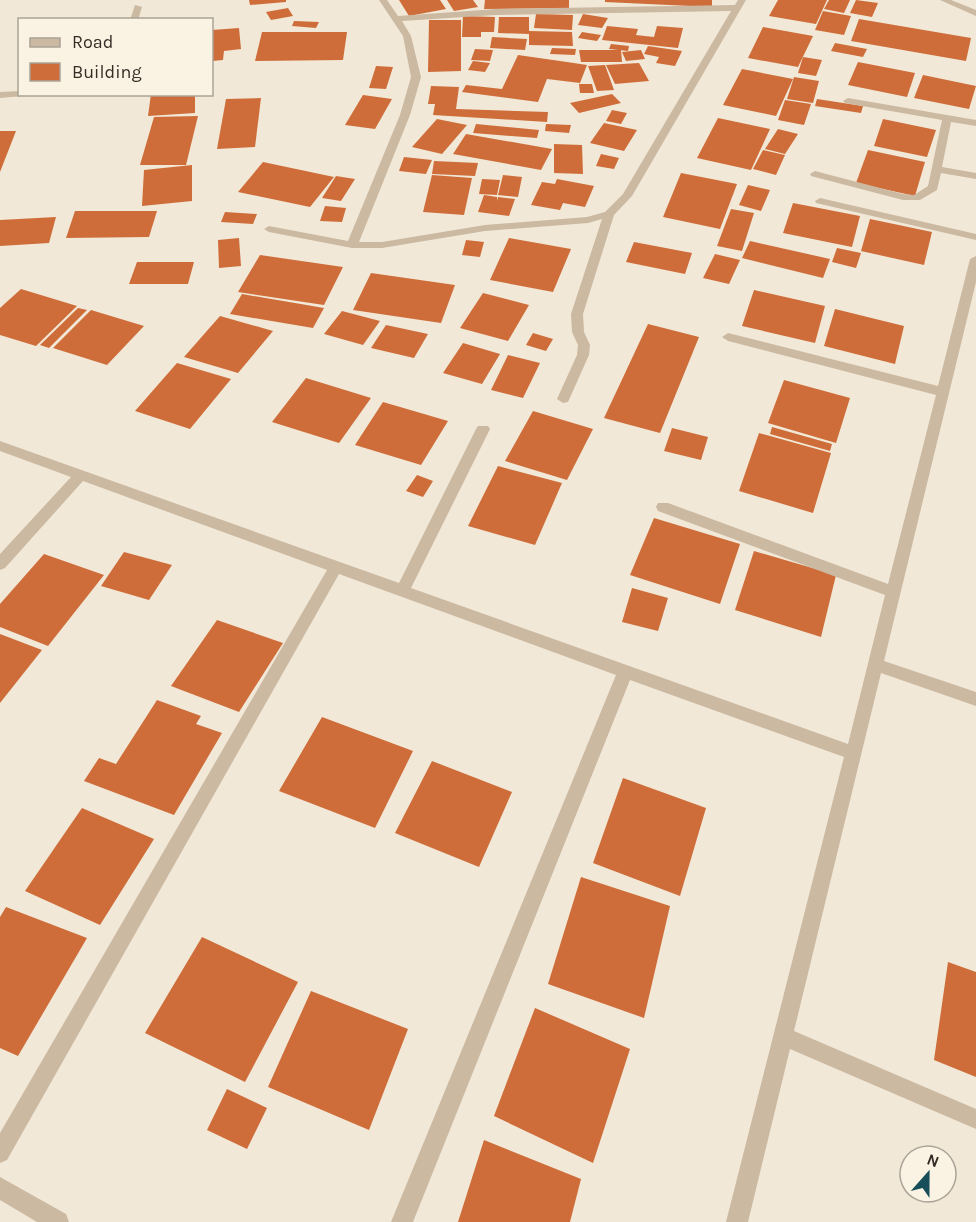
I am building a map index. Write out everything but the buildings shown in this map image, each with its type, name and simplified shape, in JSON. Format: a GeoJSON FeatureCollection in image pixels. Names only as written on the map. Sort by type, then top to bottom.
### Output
{"type":"FeatureCollection","features":[{"type":"Feature","properties":{"kind":"street"},"geometry":{"type":"LineString","coordinates":[[352,245],[405,115],[416,77],[407,36],[383,0]]}},
{"type":"Feature","properties":{"kind":"street"},"geometry":{"type":"LineString","coordinates":[[944,0],[976,13]]}},
{"type":"Feature","properties":{"kind":"street"},"geometry":{"type":"LineString","coordinates":[[397,19],[496,12],[740,4]]}},
{"type":"Feature","properties":{"kind":"street"},"geometry":{"type":"LineString","coordinates":[[563,399],[583,356],[584,345],[578,332],[577,314],[609,214],[627,196],[740,4]]}},
{"type":"Feature","properties":{"kind":"street"},"geometry":{"type":"LineString","coordinates":[[135,18],[138,7]]}},
{"type":"Feature","properties":{"kind":"street"},"geometry":{"type":"LineString","coordinates":[[0,95],[18,94]]}},
{"type":"Feature","properties":{"kind":"street"},"geometry":{"type":"LineString","coordinates":[[848,101],[976,123]]}},
{"type":"Feature","properties":{"kind":"street"},"geometry":{"type":"LineString","coordinates":[[815,174],[916,198],[933,188],[947,118]]}},
{"type":"Feature","properties":{"kind":"street"},"geometry":{"type":"LineString","coordinates":[[936,169],[976,177]]}},
{"type":"Feature","properties":{"kind":"street"},"geometry":{"type":"LineString","coordinates":[[820,201],[976,237]]}},
{"type":"Feature","properties":{"kind":"street"},"geometry":{"type":"LineString","coordinates":[[269,229],[352,245],[382,245],[485,228],[588,220],[609,214]]}},
{"type":"Feature","properties":{"kind":"street"},"geometry":{"type":"LineString","coordinates":[[737,1222],[943,392],[971,300],[976,259]]}},
{"type":"Feature","properties":{"kind":"street"},"geometry":{"type":"LineString","coordinates":[[728,337],[943,392]]}},
{"type":"Feature","properties":{"kind":"street"},"geometry":{"type":"LineString","coordinates":[[403,590],[483,429]]}},
{"type":"Feature","properties":{"kind":"street"},"geometry":{"type":"LineString","coordinates":[[0,446],[853,753]]}},
{"type":"Feature","properties":{"kind":"street"},"geometry":{"type":"LineString","coordinates":[[0,564],[81,475]]}},
{"type":"Feature","properties":{"kind":"street"},"geometry":{"type":"LineString","coordinates":[[663,507],[893,592]]}},
{"type":"Feature","properties":{"kind":"street"},"geometry":{"type":"LineString","coordinates":[[0,1153],[336,567]]}},
{"type":"Feature","properties":{"kind":"street"},"geometry":{"type":"LineString","coordinates":[[875,664],[976,699]]}},
{"type":"Feature","properties":{"kind":"street"},"geometry":{"type":"LineString","coordinates":[[402,1222],[626,670]]}},
{"type":"Feature","properties":{"kind":"street"},"geometry":{"type":"LineString","coordinates":[[783,1036],[976,1119]]}},
{"type":"Feature","properties":{"kind":"street"},"geometry":{"type":"LineString","coordinates":[[0,1188],[58,1222]]}}]}
